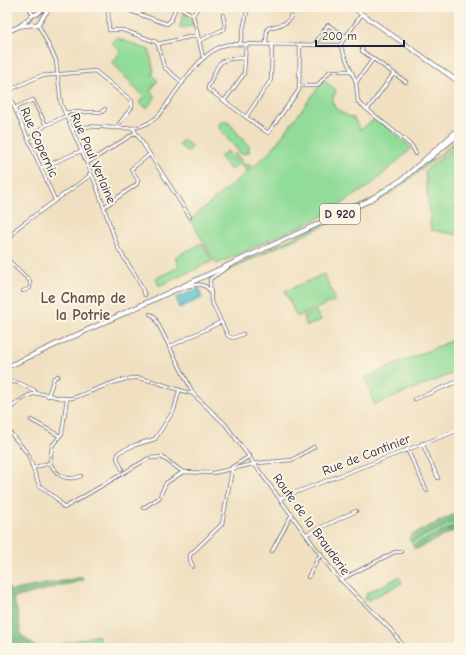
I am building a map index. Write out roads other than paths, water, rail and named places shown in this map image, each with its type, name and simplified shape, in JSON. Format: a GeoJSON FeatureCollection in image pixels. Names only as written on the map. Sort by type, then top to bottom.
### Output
{"type":"FeatureCollection","features":[{"type":"Feature","properties":{"kind":"main road"},"geometry":{"type":"LineString","coordinates":[[7,32],[20,26],[45,7]]}},
{"type":"Feature","properties":{"kind":"main road"},"geometry":{"type":"LineString","coordinates":[[20,26],[39,22],[50,7]]}},
{"type":"Feature","properties":{"kind":"main road"},"geometry":{"type":"LineString","coordinates":[[352,7],[459,82]]}},
{"type":"Feature","properties":{"kind":"main road"},"geometry":{"type":"LineString","coordinates":[[33,16],[39,22]]}},
{"type":"Feature","properties":{"kind":"main road"},"geometry":{"type":"LineString","coordinates":[[33,16],[33,24]]}},
{"type":"Feature","properties":{"kind":"main road","name":"D 920"},"geometry":{"type":"LineString","coordinates":[[421,163],[459,129]]}},
{"type":"Feature","properties":{"kind":"main road","name":"D 920"},"geometry":{"type":"LineString","coordinates":[[7,366],[368,201],[391,187],[459,134]]}},
{"type":"Feature","properties":{"kind":"street"},"geometry":{"type":"LineString","coordinates":[[29,7],[33,16]]}},
{"type":"Feature","properties":{"kind":"street"},"geometry":{"type":"LineString","coordinates":[[108,7],[109,30],[123,30],[158,44],[198,35]]}},
{"type":"Feature","properties":{"kind":"street"},"geometry":{"type":"LineString","coordinates":[[119,7],[166,24],[171,20],[178,7],[193,15]]}},
{"type":"Feature","properties":{"kind":"street"},"geometry":{"type":"LineString","coordinates":[[198,7],[193,15],[203,57]]}},
{"type":"Feature","properties":{"kind":"street"},"geometry":{"type":"LineString","coordinates":[[240,44],[248,7]]}},
{"type":"Feature","properties":{"kind":"street"},"geometry":{"type":"LineString","coordinates":[[266,44],[267,29],[280,26],[286,22],[290,14],[290,7]]}},
{"type":"Feature","properties":{"kind":"street"},"geometry":{"type":"LineString","coordinates":[[72,129],[142,127],[154,120],[203,57],[225,44],[340,45],[362,14]]}},
{"type":"Feature","properties":{"kind":"street"},"geometry":{"type":"LineString","coordinates":[[199,41],[224,29],[225,26],[223,15]]}},
{"type":"Feature","properties":{"kind":"street","name":"Rue Paul Verlaine"},"geometry":{"type":"LineString","coordinates":[[39,22],[54,52],[58,74],[60,100],[65,115],[90,172],[120,251],[137,278],[145,295]]}},
{"type":"Feature","properties":{"kind":"street"},"geometry":{"type":"LineString","coordinates":[[314,45],[328,26],[331,26],[347,37]]}},
{"type":"Feature","properties":{"kind":"street"},"geometry":{"type":"LineString","coordinates":[[158,44],[164,67],[184,83]]}},
{"type":"Feature","properties":{"kind":"street"},"geometry":{"type":"LineString","coordinates":[[224,101],[244,74],[246,44]]}},
{"type":"Feature","properties":{"kind":"street"},"geometry":{"type":"LineString","coordinates":[[246,117],[271,80],[272,44]]}},
{"type":"Feature","properties":{"kind":"street"},"geometry":{"type":"LineString","coordinates":[[245,58],[225,60],[218,64],[208,88],[268,133],[298,93],[300,86],[300,44]]}},
{"type":"Feature","properties":{"kind":"street"},"geometry":{"type":"LineString","coordinates":[[340,45],[356,82],[358,102],[412,146],[416,154]]}},
{"type":"Feature","properties":{"kind":"street"},"geometry":{"type":"LineString","coordinates":[[362,48],[362,51],[406,82]]}},
{"type":"Feature","properties":{"kind":"street"},"geometry":{"type":"LineString","coordinates":[[356,82],[373,59]]}},
{"type":"Feature","properties":{"kind":"street"},"geometry":{"type":"LineString","coordinates":[[7,91],[40,76],[95,71],[131,99],[132,107],[116,128]]}},
{"type":"Feature","properties":{"kind":"street"},"geometry":{"type":"LineString","coordinates":[[300,86],[317,86],[330,71],[351,71]]}},
{"type":"Feature","properties":{"kind":"street"},"geometry":{"type":"LineString","coordinates":[[368,109],[394,73]]}},
{"type":"Feature","properties":{"kind":"street","name":"Rue Copernic"},"geometry":{"type":"LineString","coordinates":[[7,91],[55,200]]}},
{"type":"Feature","properties":{"kind":"street"},"geometry":{"type":"LineString","coordinates":[[14,108],[33,100],[46,125]]}},
{"type":"Feature","properties":{"kind":"street"},"geometry":{"type":"LineString","coordinates":[[28,139],[46,125],[68,112],[102,112],[105,109]]}},
{"type":"Feature","properties":{"kind":"street"},"geometry":{"type":"LineString","coordinates":[[133,128],[135,134],[149,155],[180,198],[190,217]]}},
{"type":"Feature","properties":{"kind":"street"},"geometry":{"type":"LineString","coordinates":[[86,163],[135,134]]}},
{"type":"Feature","properties":{"kind":"street"},"geometry":{"type":"LineString","coordinates":[[41,168],[81,151]]}},
{"type":"Feature","properties":{"kind":"street"},"geometry":{"type":"LineString","coordinates":[[104,207],[137,184],[138,180],[131,169],[149,155]]}},
{"type":"Feature","properties":{"kind":"street"},"geometry":{"type":"LineString","coordinates":[[7,242],[17,228],[88,177],[90,172]]}},
{"type":"Feature","properties":{"kind":"street"},"geometry":{"type":"LineString","coordinates":[[242,334],[229,338],[211,300],[210,281],[212,277],[253,254]]}},
{"type":"Feature","properties":{"kind":"street"},"geometry":{"type":"LineString","coordinates":[[7,256],[10,262],[30,281],[30,288],[23,291]]}},
{"type":"Feature","properties":{"kind":"street"},"geometry":{"type":"LineString","coordinates":[[155,298],[196,284],[205,286],[211,293]]}},
{"type":"Feature","properties":{"kind":"street"},"geometry":{"type":"LineString","coordinates":[[150,314],[154,316],[194,395]]}},
{"type":"Feature","properties":{"kind":"street"},"geometry":{"type":"LineString","coordinates":[[169,347],[221,322]]}},
{"type":"Feature","properties":{"kind":"street"},"geometry":{"type":"LineString","coordinates":[[48,396],[54,378],[58,376]]}},
{"type":"Feature","properties":{"kind":"street"},"geometry":{"type":"LineString","coordinates":[[7,411],[24,398],[36,394],[67,398],[133,379],[147,380],[194,395]]}},
{"type":"Feature","properties":{"kind":"street"},"geometry":{"type":"LineString","coordinates":[[7,381],[29,387],[34,390],[36,394]]}},
{"type":"Feature","properties":{"kind":"street"},"geometry":{"type":"LineString","coordinates":[[415,399],[459,382]]}},
{"type":"Feature","properties":{"kind":"street"},"geometry":{"type":"LineString","coordinates":[[184,392],[189,386]]}},
{"type":"Feature","properties":{"kind":"street"},"geometry":{"type":"LineString","coordinates":[[122,469],[117,458],[119,452],[155,439],[174,410],[180,391]]}},
{"type":"Feature","properties":{"kind":"street","name":"Route de la Brauderie"},"geometry":{"type":"LineString","coordinates":[[194,395],[225,424],[256,464],[340,580],[391,630],[405,648]]}},
{"type":"Feature","properties":{"kind":"street"},"geometry":{"type":"LineString","coordinates":[[67,398],[63,430],[50,451],[50,463],[54,471],[62,477],[74,478],[80,476]]}},
{"type":"Feature","properties":{"kind":"street"},"geometry":{"type":"LineString","coordinates":[[31,420],[60,436]]}},
{"type":"Feature","properties":{"kind":"street"},"geometry":{"type":"LineString","coordinates":[[7,428],[24,449],[37,481],[45,490],[59,501],[64,508],[149,458],[162,457],[183,472],[213,473],[256,464],[292,460],[314,448]]}},
{"type":"Feature","properties":{"kind":"street","name":"Rue de Cantinier"},"geometry":{"type":"LineString","coordinates":[[281,498],[459,430]]}},
{"type":"Feature","properties":{"kind":"street"},"geometry":{"type":"LineString","coordinates":[[422,443],[438,478]]}},
{"type":"Feature","properties":{"kind":"street"},"geometry":{"type":"LineString","coordinates":[[407,449],[427,491]]}},
{"type":"Feature","properties":{"kind":"street"},"geometry":{"type":"LineString","coordinates":[[193,567],[190,554],[222,524],[232,467],[250,456]]}},
{"type":"Feature","properties":{"kind":"street"},"geometry":{"type":"LineString","coordinates":[[243,461],[243,466],[246,467]]}},
{"type":"Feature","properties":{"kind":"street"},"geometry":{"type":"LineString","coordinates":[[33,468],[50,463]]}},
{"type":"Feature","properties":{"kind":"street"},"geometry":{"type":"LineString","coordinates":[[143,508],[159,498],[166,483],[183,472]]}},
{"type":"Feature","properties":{"kind":"street"},"geometry":{"type":"LineString","coordinates":[[307,534],[356,511]]}},
{"type":"Feature","properties":{"kind":"street"},"geometry":{"type":"LineString","coordinates":[[272,551],[292,514]]}},
{"type":"Feature","properties":{"kind":"street"},"geometry":{"type":"LineString","coordinates":[[340,580],[395,552],[400,552]]}},
{"type":"Feature","properties":{"kind":"street"},"geometry":{"type":"LineString","coordinates":[[308,577],[320,553]]}},
{"type":"Feature","properties":{"kind":"water"},"geometry":{"type":"Polygon","coordinates":[[[199,288],[202,298],[179,308],[176,298],[199,288]]]}},
{"type":"Feature","properties":{"kind":"district","name":"Le Champ de la Potrie"},"geometry":{"type":"Point","coordinates":[83,306]}}]}
